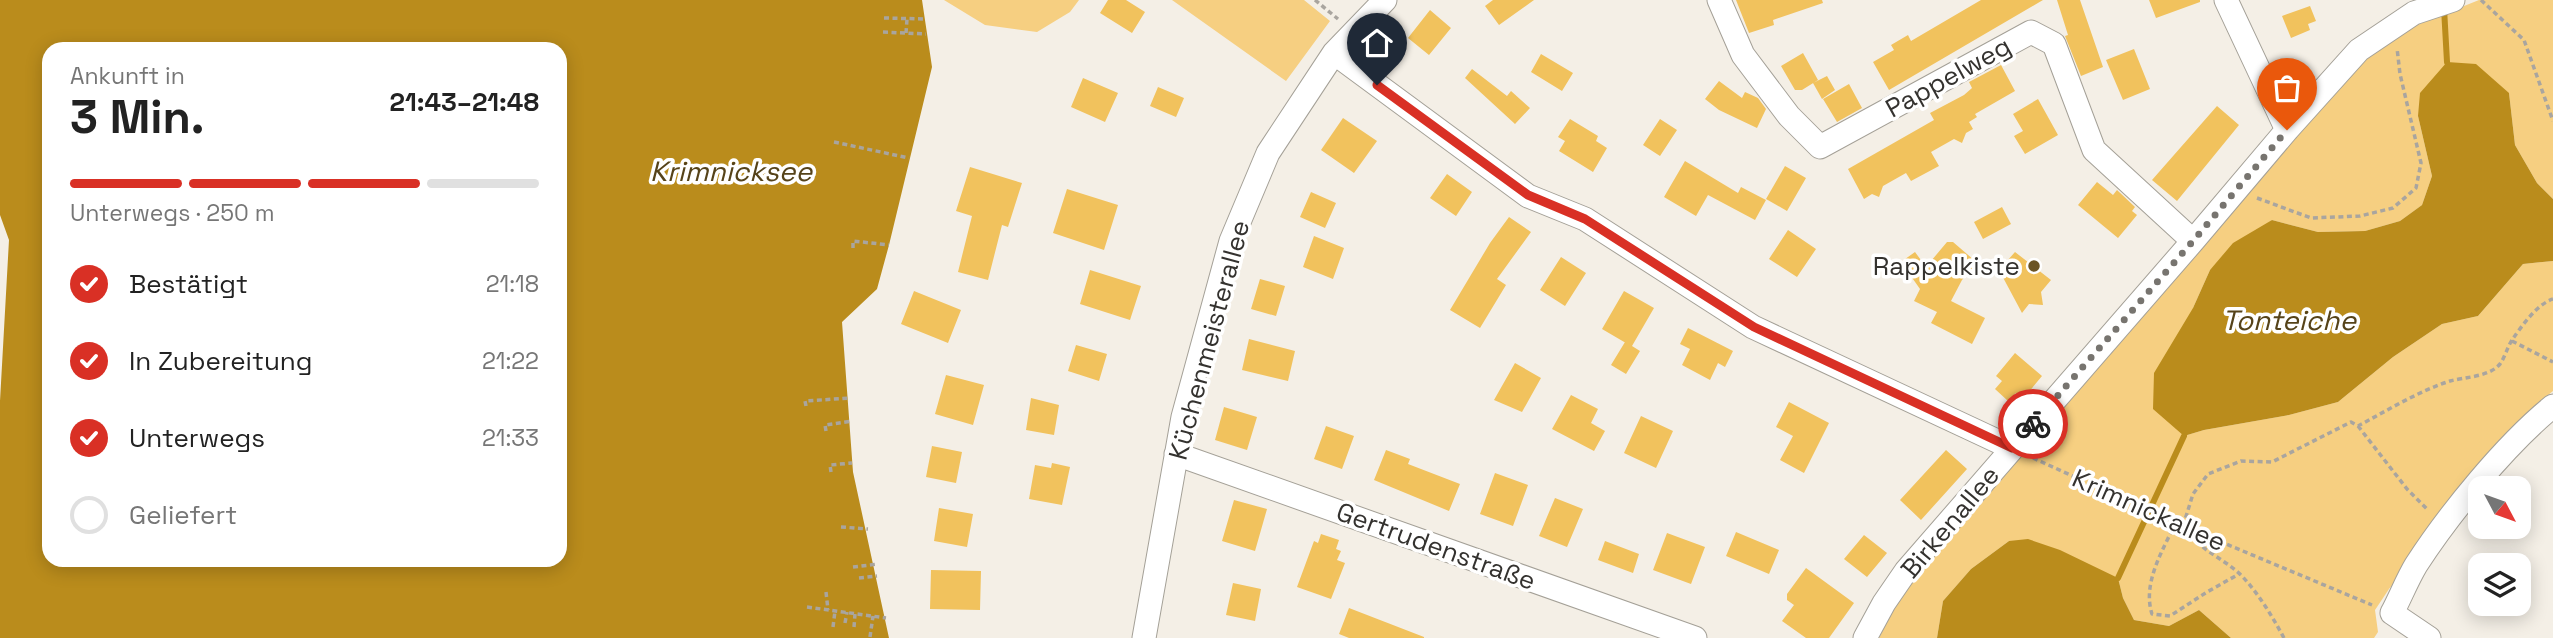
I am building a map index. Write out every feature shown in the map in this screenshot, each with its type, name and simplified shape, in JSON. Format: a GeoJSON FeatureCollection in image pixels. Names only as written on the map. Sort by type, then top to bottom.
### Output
{"type":"FeatureCollection","features":[{"type":"Feature","properties":{"kind":"street","name":"Küchenmeisterallee"},"geometry":{"type":"LineString","coordinates":[[1145,636],[1183,417],[1231,241],[1268,153],[1334,54],[1385,0]]}},
{"type":"Feature","properties":{"kind":"street","name":"Pappelweg"},"geometry":{"type":"LineString","coordinates":[[1718,0],[1743,55],[1789,116],[1820,147],[2032,32],[2054,44],[2094,150],[2193,241]]}},
{"type":"Feature","properties":{"kind":"street"},"geometry":{"type":"LineString","coordinates":[[2226,0],[2287,130]]}},
{"type":"Feature","properties":{"kind":"street","name":"Birkenallee"},"geometry":{"type":"LineString","coordinates":[[1865,638],[1906,571],[2287,130],[2360,50],[2414,13],[2453,0]]}},
{"type":"Feature","properties":{"kind":"street"},"geometry":{"type":"LineString","coordinates":[[1334,54],[1528,195],[1585,219],[1754,327],[2012,448]]}},
{"type":"Feature","properties":{"kind":"street"},"geometry":{"type":"LineString","coordinates":[[2429,638],[2392,613],[2415,566],[2493,466],[2553,406]]}},
{"type":"Feature","properties":{"kind":"street","name":"Gertrudenstraße"},"geometry":{"type":"LineString","coordinates":[[1176,454],[1695,638]]}},
{"type":"Feature","properties":{"kind":"path"},"geometry":{"type":"LineString","coordinates":[[1315,0],[1354,32]]}},
{"type":"Feature","properties":{"kind":"path"},"geometry":{"type":"LineString","coordinates":[[2481,0],[2524,40],[2553,121]]}},
{"type":"Feature","properties":{"kind":"path"},"geometry":{"type":"LineString","coordinates":[[884,18],[925,19]]}},
{"type":"Feature","properties":{"kind":"path"},"geometry":{"type":"LineString","coordinates":[[906,33],[907,19]]}},
{"type":"Feature","properties":{"kind":"path"},"geometry":{"type":"LineString","coordinates":[[2236,191],[2311,218],[2360,216],[2393,208],[2416,188],[2421,163],[2400,74],[2393,25]]}},
{"type":"Feature","properties":{"kind":"path"},"geometry":{"type":"LineString","coordinates":[[883,32],[926,34]]}},
{"type":"Feature","properties":{"kind":"path"},"geometry":{"type":"LineString","coordinates":[[834,142],[909,158]]}},
{"type":"Feature","properties":{"kind":"path"},"geometry":{"type":"LineString","coordinates":[[853,248],[853,241],[889,245]]}},
{"type":"Feature","properties":{"kind":"path"},"geometry":{"type":"LineString","coordinates":[[2358,426],[2416,395],[2450,381],[2484,374],[2499,366],[2512,341],[2531,317],[2547,301],[2553,299]]}},
{"type":"Feature","properties":{"kind":"path"},"geometry":{"type":"LineString","coordinates":[[2512,341],[2553,362]]}},
{"type":"Feature","properties":{"kind":"path"},"geometry":{"type":"LineString","coordinates":[[806,406],[805,401],[850,398]]}},
{"type":"Feature","properties":{"kind":"path"},"geometry":{"type":"LineString","coordinates":[[826,431],[825,425],[852,421]]}},
{"type":"Feature","properties":{"kind":"path"},"geometry":{"type":"LineString","coordinates":[[2284,638],[2269,610],[2239,574],[2191,539],[2183,526],[2193,494],[2208,474],[2241,461],[2272,462],[2351,422],[2358,426],[2407,489],[2444,526]]}},
{"type":"Feature","properties":{"kind":"path","name":"Krimnickallee"},"geometry":{"type":"LineString","coordinates":[[2012,448],[2130,503],[2392,613]]}},
{"type":"Feature","properties":{"kind":"path"},"geometry":{"type":"LineString","coordinates":[[831,472],[830,465],[852,463]]}},
{"type":"Feature","properties":{"kind":"path"},"geometry":{"type":"LineString","coordinates":[[2176,522],[2153,574],[2148,602],[2152,614],[2170,616],[2239,574]]}},
{"type":"Feature","properties":{"kind":"path"},"geometry":{"type":"LineString","coordinates":[[841,527],[869,529]]}},
{"type":"Feature","properties":{"kind":"path"},"geometry":{"type":"LineString","coordinates":[[853,567],[878,565]]}},
{"type":"Feature","properties":{"kind":"path"},"geometry":{"type":"LineString","coordinates":[[859,578],[877,576]]}},
{"type":"Feature","properties":{"kind":"path"},"geometry":{"type":"LineString","coordinates":[[826,592],[828,610]]}},
{"type":"Feature","properties":{"kind":"path"},"geometry":{"type":"LineString","coordinates":[[807,607],[886,618]]}},
{"type":"Feature","properties":{"kind":"path"},"geometry":{"type":"LineString","coordinates":[[833,627],[835,611]]}},
{"type":"Feature","properties":{"kind":"path"},"geometry":{"type":"LineString","coordinates":[[845,623],[847,612]]}},
{"type":"Feature","properties":{"kind":"path"},"geometry":{"type":"LineString","coordinates":[[854,627],[855,614]]}},
{"type":"Feature","properties":{"kind":"path"},"geometry":{"type":"LineString","coordinates":[[870,637],[873,616]]}},
{"type":"Feature","properties":{"kind":"shaded area"},"geometry":{"type":"Polygon","coordinates":[[[944,0],[1079,0],[1070,12],[1037,32],[985,25],[944,0]]]}},
{"type":"Feature","properties":{"kind":"shaded area"},"geometry":{"type":"Polygon","coordinates":[[[1172,0],[1304,0],[1330,21],[1286,81],[1172,0]]]}},
{"type":"Feature","properties":{"kind":"shaded area"},"geometry":{"type":"Polygon","coordinates":[[[2479,0],[2553,0],[2553,199],[2537,183],[2515,145],[2509,93],[2418,116],[2432,176],[2422,205],[2400,221],[2365,231],[2318,232],[2272,220],[2210,270],[2193,308],[2184,436],[2289,415],[2338,402],[2393,357],[2442,324],[2478,316],[2523,264],[2553,261],[2553,391],[2542,400],[2480,476],[2468,476],[2468,491],[2375,610],[2378,632],[2374,638],[2231,638],[2199,610],[2169,626],[2134,620],[2123,598],[2118,578],[2009,541],[1971,569],[1943,601],[1937,638],[1879,638],[1899,595],[2285,146],[2363,60],[2402,31],[2479,0]]]}},
{"type":"Feature","properties":{"kind":"water","name":"Krimnicksee"},"geometry":{"type":"Polygon","coordinates":[[[0,0],[922,0],[932,67],[889,245],[877,289],[842,322],[853,472],[889,638],[0,638],[0,401],[9,240],[0,215],[0,0]]]}},
{"type":"Feature","properties":{"kind":"water","name":"Tonteiche"},"geometry":{"type":"Polygon","coordinates":[[[2447,62],[2476,64],[2509,93],[2515,145],[2537,183],[2553,199],[2553,261],[2523,264],[2478,316],[2442,324],[2393,357],[2338,402],[2289,415],[2184,436],[2153,409],[2154,373],[2193,308],[2210,270],[2233,243],[2272,220],[2318,232],[2365,231],[2400,221],[2422,205],[2432,176],[2418,116],[2420,93],[2447,62]]]}},
{"type":"Feature","properties":{"kind":"water"},"geometry":{"type":"Polygon","coordinates":[[[2028,539],[2060,550],[2118,578],[2123,598],[2134,620],[2169,626],[2199,610],[2231,638],[1937,638],[1943,601],[1971,569],[2009,541],[2028,539]]]}},
{"type":"Feature","properties":{"kind":"building"},"geometry":{"type":"Polygon","coordinates":[[[1108,0],[1126,0],[1145,12],[1132,33],[1100,13],[1108,0]]]}},
{"type":"Feature","properties":{"kind":"building"},"geometry":{"type":"Polygon","coordinates":[[[1493,0],[1534,0],[1499,25],[1485,6],[1493,0]]]}},
{"type":"Feature","properties":{"kind":"building"},"geometry":{"type":"Polygon","coordinates":[[[1736,0],[1822,0],[1823,3],[1773,20],[1774,25],[1749,33],[1736,0]]]}},
{"type":"Feature","properties":{"kind":"building"},"geometry":{"type":"Polygon","coordinates":[[[1981,0],[2043,0],[1889,90],[1873,62],[1894,50],[1891,45],[1908,35],[1911,41],[1981,0]]]}},
{"type":"Feature","properties":{"kind":"building"},"geometry":{"type":"Polygon","coordinates":[[[2057,0],[2080,0],[2103,67],[2081,76],[2065,36],[2068,35],[2057,0]]]}},
{"type":"Feature","properties":{"kind":"building"},"geometry":{"type":"Polygon","coordinates":[[[2149,0],[2200,0],[2200,2],[2156,18],[2149,0]]]}},
{"type":"Feature","properties":{"kind":"building"},"geometry":{"type":"Polygon","coordinates":[[[2310,6],[2316,21],[2308,24],[2310,30],[2291,38],[2282,16],[2310,6]]]}},
{"type":"Feature","properties":{"kind":"building"},"geometry":{"type":"Polygon","coordinates":[[[1430,10],[1451,28],[1429,55],[1408,38],[1430,10]]]}},
{"type":"Feature","properties":{"kind":"building"},"geometry":{"type":"Polygon","coordinates":[[[2134,49],[2150,89],[2123,100],[2106,60],[2134,49]]]}},
{"type":"Feature","properties":{"kind":"building"},"geometry":{"type":"Polygon","coordinates":[[[1803,53],[1818,80],[1802,90],[1795,90],[1781,66],[1803,53]]]}},
{"type":"Feature","properties":{"kind":"building"},"geometry":{"type":"Polygon","coordinates":[[[1541,54],[1573,73],[1562,91],[1531,72],[1541,54]]]}},
{"type":"Feature","properties":{"kind":"building"},"geometry":{"type":"Polygon","coordinates":[[[2001,65],[2015,91],[1975,114],[1977,117],[1969,122],[1973,129],[1966,133],[1962,143],[1954,139],[1931,152],[1939,166],[1911,181],[1906,173],[1883,186],[1879,197],[1872,194],[1864,199],[1848,169],[1934,120],[1930,113],[1964,95],[1972,88],[1969,82],[2001,65]]]}},
{"type":"Feature","properties":{"kind":"building"},"geometry":{"type":"Polygon","coordinates":[[[1472,69],[1507,96],[1511,91],[1530,108],[1515,124],[1465,78],[1472,69]]]}},
{"type":"Feature","properties":{"kind":"building"},"geometry":{"type":"Polygon","coordinates":[[[1827,76],[1835,90],[1822,99],[1813,83],[1827,76]]]}},
{"type":"Feature","properties":{"kind":"building"},"geometry":{"type":"Polygon","coordinates":[[[1083,78],[1118,93],[1105,122],[1071,107],[1083,78]]]}},
{"type":"Feature","properties":{"kind":"building"},"geometry":{"type":"Polygon","coordinates":[[[1719,81],[1742,98],[1745,92],[1758,98],[1766,109],[1757,128],[1719,110],[1705,99],[1719,81]]]}},
{"type":"Feature","properties":{"kind":"building"},"geometry":{"type":"Polygon","coordinates":[[[1849,84],[1862,108],[1837,122],[1823,99],[1849,84]]]}},
{"type":"Feature","properties":{"kind":"building"},"geometry":{"type":"Polygon","coordinates":[[[1158,87],[1184,98],[1176,117],[1150,106],[1158,87]]]}},
{"type":"Feature","properties":{"kind":"building"},"geometry":{"type":"Polygon","coordinates":[[[2038,99],[2058,135],[2025,154],[2014,136],[2023,131],[2013,114],[2038,99]]]}},
{"type":"Feature","properties":{"kind":"building"},"geometry":{"type":"Polygon","coordinates":[[[2217,106],[2239,125],[2177,201],[2152,180],[2217,106]]]}},
{"type":"Feature","properties":{"kind":"building"},"geometry":{"type":"Polygon","coordinates":[[[1343,118],[1377,141],[1354,173],[1321,150],[1343,118]]]}},
{"type":"Feature","properties":{"kind":"building"},"geometry":{"type":"Polygon","coordinates":[[[1570,119],[1598,136],[1596,141],[1607,148],[1593,172],[1559,151],[1565,141],[1558,137],[1570,119]]]}},
{"type":"Feature","properties":{"kind":"building"},"geometry":{"type":"Polygon","coordinates":[[[1660,119],[1677,130],[1660,156],[1643,145],[1660,119]]]}},
{"type":"Feature","properties":{"kind":"building"},"geometry":{"type":"Polygon","coordinates":[[[1685,161],[1738,193],[1741,187],[1766,200],[1755,220],[1708,195],[1696,216],[1664,197],[1685,161]]]}},
{"type":"Feature","properties":{"kind":"building"},"geometry":{"type":"Polygon","coordinates":[[[1785,166],[1806,178],[1787,211],[1766,199],[1785,166]]]}},
{"type":"Feature","properties":{"kind":"building"},"geometry":{"type":"Polygon","coordinates":[[[970,167],[1022,183],[1008,227],[1002,225],[988,280],[958,272],[972,216],[956,211],[970,167]]]}},
{"type":"Feature","properties":{"kind":"building"},"geometry":{"type":"Polygon","coordinates":[[[1447,174],[1472,192],[1456,216],[1430,198],[1447,174]]]}},
{"type":"Feature","properties":{"kind":"building"},"geometry":{"type":"Polygon","coordinates":[[[2097,182],[2113,195],[2117,190],[2135,207],[2132,211],[2137,215],[2118,238],[2078,205],[2097,182]]]}},
{"type":"Feature","properties":{"kind":"building"},"geometry":{"type":"Polygon","coordinates":[[[1067,189],[1118,205],[1104,250],[1053,233],[1067,189]]]}},
{"type":"Feature","properties":{"kind":"building"},"geometry":{"type":"Polygon","coordinates":[[[1311,192],[1336,203],[1325,228],[1300,217],[1311,192]]]}},
{"type":"Feature","properties":{"kind":"building"},"geometry":{"type":"Polygon","coordinates":[[[2002,207],[2011,224],[1983,239],[1974,222],[2002,207]]]}},
{"type":"Feature","properties":{"kind":"building"},"geometry":{"type":"Polygon","coordinates":[[[1509,217],[1531,232],[1497,279],[1506,285],[1480,328],[1450,310],[1490,243],[1509,217]]]}},
{"type":"Feature","properties":{"kind":"building"},"geometry":{"type":"Polygon","coordinates":[[[1788,230],[1816,249],[1797,277],[1769,259],[1788,230]]]}},
{"type":"Feature","properties":{"kind":"building"},"geometry":{"type":"Polygon","coordinates":[[[1314,236],[1344,248],[1333,279],[1303,267],[1314,236]]]}},
{"type":"Feature","properties":{"kind":"building"},"geometry":{"type":"Polygon","coordinates":[[[1947,242],[1953,242],[1974,260],[1974,266],[1962,280],[1951,301],[1985,318],[1972,344],[1931,323],[1937,312],[1914,301],[1920,289],[1901,262],[1915,252],[1926,267],[1947,242]]]}},
{"type":"Feature","properties":{"kind":"building"},"geometry":{"type":"Polygon","coordinates":[[[2015,252],[2051,280],[2041,292],[2043,305],[2029,304],[2022,313],[1999,270],[2015,252]]]}},
{"type":"Feature","properties":{"kind":"building"},"geometry":{"type":"Polygon","coordinates":[[[1561,257],[1586,273],[1565,306],[1540,290],[1561,257]]]}},
{"type":"Feature","properties":{"kind":"building"},"geometry":{"type":"Polygon","coordinates":[[[1090,270],[1141,286],[1130,320],[1080,304],[1090,270]]]}},
{"type":"Feature","properties":{"kind":"building"},"geometry":{"type":"Polygon","coordinates":[[[1260,279],[1285,286],[1276,316],[1251,309],[1260,279]]]}},
{"type":"Feature","properties":{"kind":"building"},"geometry":{"type":"Polygon","coordinates":[[[914,291],[961,310],[948,343],[901,324],[914,291]]]}},
{"type":"Feature","properties":{"kind":"building"},"geometry":{"type":"Polygon","coordinates":[[[1624,291],[1654,308],[1632,346],[1640,351],[1626,374],[1611,365],[1625,342],[1602,329],[1624,291]]]}},
{"type":"Feature","properties":{"kind":"building"},"geometry":{"type":"Polygon","coordinates":[[[1688,328],[1733,351],[1725,367],[1718,363],[1710,380],[1682,365],[1690,349],[1680,344],[1688,328]]]}},
{"type":"Feature","properties":{"kind":"building"},"geometry":{"type":"Polygon","coordinates":[[[1249,339],[1295,351],[1288,381],[1242,370],[1249,339]]]}},
{"type":"Feature","properties":{"kind":"building"},"geometry":{"type":"Polygon","coordinates":[[[1076,345],[1107,354],[1099,381],[1068,371],[1076,345]]]}},
{"type":"Feature","properties":{"kind":"building"},"geometry":{"type":"Polygon","coordinates":[[[2015,353],[2042,376],[2023,399],[2016,393],[2008,401],[1995,389],[2002,381],[1996,376],[2015,353]]]}},
{"type":"Feature","properties":{"kind":"building"},"geometry":{"type":"Polygon","coordinates":[[[1515,363],[1541,378],[1522,412],[1494,400],[1515,363]]]}},
{"type":"Feature","properties":{"kind":"building"},"geometry":{"type":"Polygon","coordinates":[[[946,375],[984,385],[973,425],[935,414],[946,375]]]}},
{"type":"Feature","properties":{"kind":"building"},"geometry":{"type":"Polygon","coordinates":[[[1571,395],[1598,409],[1591,423],[1605,431],[1594,451],[1552,429],[1571,395]]]}},
{"type":"Feature","properties":{"kind":"building"},"geometry":{"type":"Polygon","coordinates":[[[1031,398],[1059,405],[1054,435],[1026,430],[1031,398]]]}},
{"type":"Feature","properties":{"kind":"building"},"geometry":{"type":"Polygon","coordinates":[[[1789,402],[1829,423],[1804,473],[1780,460],[1793,436],[1776,427],[1789,402]]]}},
{"type":"Feature","properties":{"kind":"building"},"geometry":{"type":"Polygon","coordinates":[[[1224,407],[1257,417],[1247,450],[1215,440],[1224,407]]]}},
{"type":"Feature","properties":{"kind":"building"},"geometry":{"type":"Polygon","coordinates":[[[1641,416],[1673,431],[1656,468],[1624,453],[1641,416]]]}},
{"type":"Feature","properties":{"kind":"building"},"geometry":{"type":"Polygon","coordinates":[[[1326,426],[1354,436],[1342,469],[1314,459],[1326,426]]]}},
{"type":"Feature","properties":{"kind":"building"},"geometry":{"type":"Polygon","coordinates":[[[932,446],[962,452],[956,483],[926,477],[932,446]]]}},
{"type":"Feature","properties":{"kind":"building"},"geometry":{"type":"Polygon","coordinates":[[[1386,450],[1410,459],[1408,464],[1460,484],[1449,511],[1374,480],[1386,450]]]}},
{"type":"Feature","properties":{"kind":"building"},"geometry":{"type":"Polygon","coordinates":[[[1946,450],[1967,469],[1921,520],[1900,500],[1946,450]]]}},
{"type":"Feature","properties":{"kind":"building"},"geometry":{"type":"Polygon","coordinates":[[[1052,463],[1070,467],[1062,505],[1029,499],[1035,465],[1051,468],[1052,463]]]}},
{"type":"Feature","properties":{"kind":"building"},"geometry":{"type":"Polygon","coordinates":[[[1495,473],[1528,485],[1513,526],[1480,514],[1495,473]]]}},
{"type":"Feature","properties":{"kind":"building"},"geometry":{"type":"Polygon","coordinates":[[[1555,498],[1583,509],[1567,547],[1539,536],[1555,498]]]}},
{"type":"Feature","properties":{"kind":"building"},"geometry":{"type":"Polygon","coordinates":[[[1234,500],[1267,509],[1255,551],[1222,541],[1234,500]]]}},
{"type":"Feature","properties":{"kind":"building"},"geometry":{"type":"Polygon","coordinates":[[[939,508],[973,514],[967,547],[934,541],[939,508]]]}},
{"type":"Feature","properties":{"kind":"building"},"geometry":{"type":"Polygon","coordinates":[[[1736,532],[1779,550],[1769,574],[1726,556],[1736,532]]]}},
{"type":"Feature","properties":{"kind":"building"},"geometry":{"type":"Polygon","coordinates":[[[1667,533],[1705,547],[1691,584],[1653,570],[1667,533]]]}},
{"type":"Feature","properties":{"kind":"building"},"geometry":{"type":"Polygon","coordinates":[[[1321,534],[1339,540],[1336,549],[1341,551],[1337,560],[1345,563],[1331,599],[1297,587],[1314,541],[1318,543],[1321,534]]]}},
{"type":"Feature","properties":{"kind":"building"},"geometry":{"type":"Polygon","coordinates":[[[1864,535],[1887,553],[1867,577],[1844,559],[1864,535]]]}},
{"type":"Feature","properties":{"kind":"building"},"geometry":{"type":"Polygon","coordinates":[[[1605,541],[1639,554],[1633,573],[1598,560],[1605,541]]]}},
{"type":"Feature","properties":{"kind":"building"},"geometry":{"type":"Polygon","coordinates":[[[1806,568],[1854,603],[1829,638],[1806,638],[1782,621],[1794,605],[1787,600],[1787,594],[1806,568]]]}},
{"type":"Feature","properties":{"kind":"building"},"geometry":{"type":"Polygon","coordinates":[[[931,570],[981,571],[980,610],[930,609],[931,570]]]}},
{"type":"Feature","properties":{"kind":"building"},"geometry":{"type":"Polygon","coordinates":[[[1233,583],[1261,589],[1255,621],[1226,615],[1233,583]]]}},
{"type":"Feature","properties":{"kind":"building"},"geometry":{"type":"Polygon","coordinates":[[[1349,608],[1424,638],[1349,638],[1339,634],[1349,608]]]}},
{"type":"Feature","properties":{"kind":"waterway"},"geometry":{"type":"LineString","coordinates":[[2444,8],[2447,62]]}},
{"type":"Feature","properties":{"kind":"waterway"},"geometry":{"type":"LineString","coordinates":[[2118,578],[2184,436]]}},
{"type":"Feature","properties":{"kind":"way so far"},"geometry":{"type":"LineString","coordinates":[[2033,424],[2287,130]]}},
{"type":"Feature","properties":{"kind":"place","name":"Rappelkiste"},"geometry":{"type":"Point","coordinates":[2034,266]}},
{"type":"Feature","properties":{"kind":"route"},"geometry":{"type":"LineString","coordinates":[[1377,85],[1528,195],[1585,219],[1754,327],[1825,363],[2012,448],[2033,424]]}}]}
